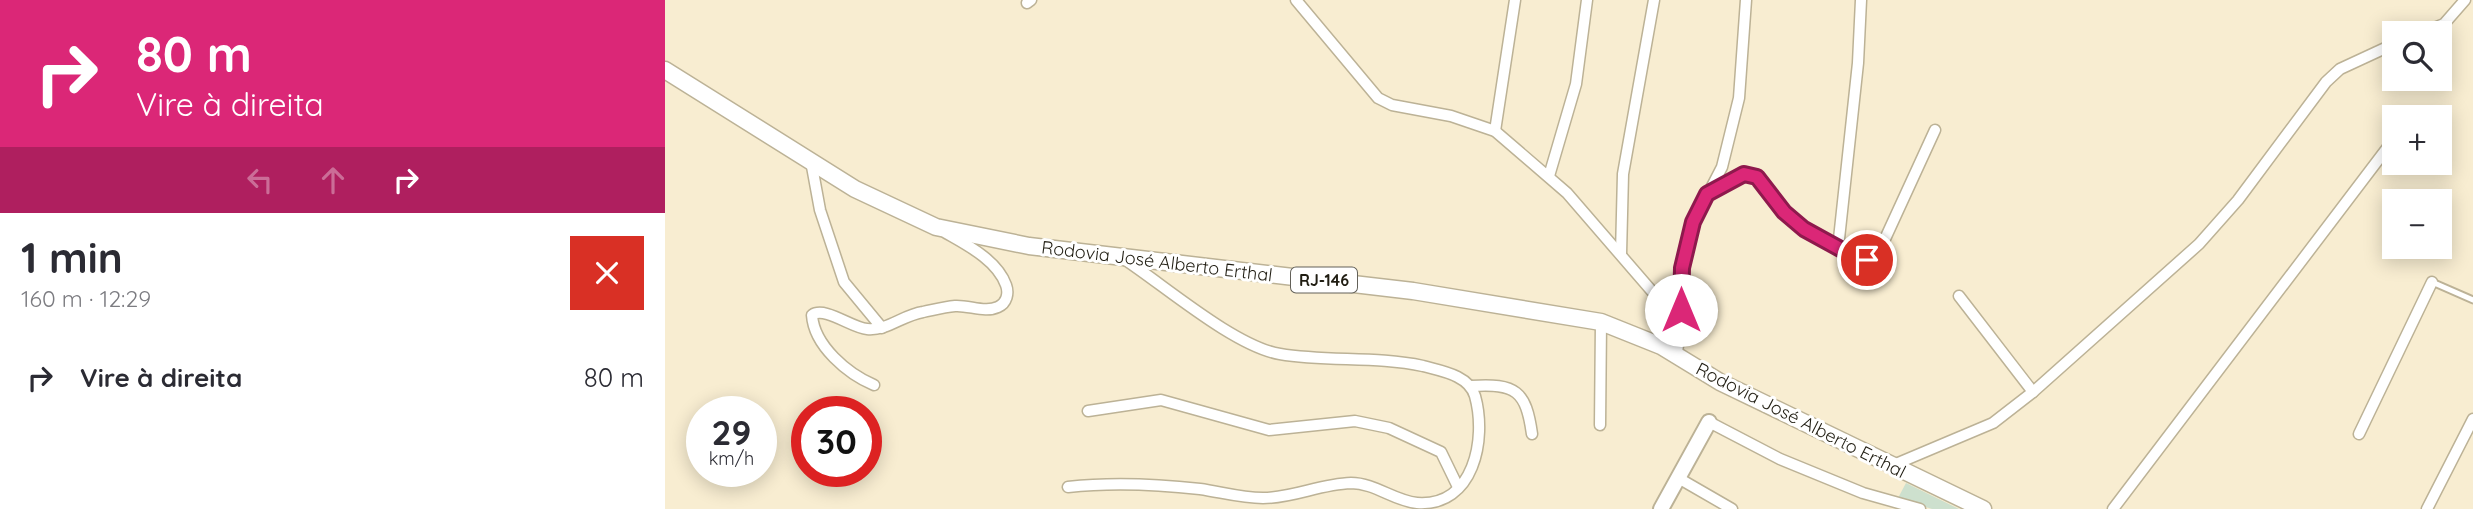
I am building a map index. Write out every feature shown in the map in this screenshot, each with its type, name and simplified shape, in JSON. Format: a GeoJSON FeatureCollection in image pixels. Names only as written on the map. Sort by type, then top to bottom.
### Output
{"type":"FeatureCollection","features":[{"type":"Feature","properties":{"kind":"main road","name":"Rodovia José Alberto Erthal"},"geometry":{"type":"LineString","coordinates":[[665,70],[882,204],[936,227],[1029,246],[1118,254],[1413,291],[1601,322],[1677,356],[1720,382],[1983,509]]}},
{"type":"Feature","properties":{"kind":"street"},"geometry":{"type":"LineString","coordinates":[[1296,0],[1378,98],[1392,105],[1451,116],[1495,131],[1549,176],[1607,243],[1621,254],[1653,290],[1681,330]]}},
{"type":"Feature","properties":{"kind":"street"},"geometry":{"type":"LineString","coordinates":[[1495,131],[1515,0]]}},
{"type":"Feature","properties":{"kind":"street"},"geometry":{"type":"LineString","coordinates":[[1549,176],[1576,84],[1587,0]]}},
{"type":"Feature","properties":{"kind":"street"},"geometry":{"type":"LineString","coordinates":[[1621,254],[1623,174],[1654,0]]}},
{"type":"Feature","properties":{"kind":"street"},"geometry":{"type":"LineString","coordinates":[[1677,356],[1681,330],[1682,268],[1693,222],[1722,167],[1739,99],[1746,0]]}},
{"type":"Feature","properties":{"kind":"street"},"geometry":{"type":"LineString","coordinates":[[1838,248],[1849,166],[1861,0]]}},
{"type":"Feature","properties":{"kind":"street"},"geometry":{"type":"LineString","coordinates":[[2447,21],[2465,0]]}},
{"type":"Feature","properties":{"kind":"street"},"geometry":{"type":"LineString","coordinates":[[1891,466],[1993,423],[2033,392],[2199,244],[2238,200],[2273,149],[2333,75],[2382,49]]}},
{"type":"Feature","properties":{"kind":"street"},"geometry":{"type":"LineString","coordinates":[[1707,194],[1744,174],[1753,175],[1765,185],[1784,212],[1804,229],[1867,260],[1879,252],[1935,130]]}},
{"type":"Feature","properties":{"kind":"street"},"geometry":{"type":"LineString","coordinates":[[2113,509],[2382,155]]}},
{"type":"Feature","properties":{"kind":"street"},"geometry":{"type":"LineString","coordinates":[[810,159],[820,210],[844,282],[882,328]]}},
{"type":"Feature","properties":{"kind":"street"},"geometry":{"type":"LineString","coordinates":[[874,385],[848,371],[832,355],[817,331],[812,316],[820,313],[863,329],[882,328],[912,314],[957,306],[988,309],[1000,307],[1007,299],[1008,289],[1003,275],[968,246],[936,227]]}},
{"type":"Feature","properties":{"kind":"street"},"geometry":{"type":"LineString","coordinates":[[1118,254],[1251,344],[1278,354],[1413,364],[1447,372],[1471,386],[1494,385],[1524,399],[1528,406],[1532,434]]}},
{"type":"Feature","properties":{"kind":"street"},"geometry":{"type":"LineString","coordinates":[[2359,434],[2432,282]]}},
{"type":"Feature","properties":{"kind":"street"},"geometry":{"type":"LineString","coordinates":[[1959,296],[2033,392]]}},
{"type":"Feature","properties":{"kind":"street"},"geometry":{"type":"LineString","coordinates":[[1600,425],[1601,322]]}},
{"type":"Feature","properties":{"kind":"street"},"geometry":{"type":"LineString","coordinates":[[1068,487],[1105,483],[1156,485],[1266,498],[1288,496],[1318,486],[1358,483],[1415,503],[1446,496],[1458,487],[1479,453],[1478,415],[1471,386]]}},
{"type":"Feature","properties":{"kind":"street"},"geometry":{"type":"LineString","coordinates":[[1089,411],[1161,400],[1269,429],[1355,421],[1389,428],[1441,452],[1458,487]]}},
{"type":"Feature","properties":{"kind":"street"},"geometry":{"type":"LineString","coordinates":[[2427,509],[2473,419]]}},
{"type":"Feature","properties":{"kind":"street"},"geometry":{"type":"LineString","coordinates":[[1661,509],[1680,479],[1709,422],[1780,459],[1863,493],[1920,509]]}},
{"type":"Feature","properties":{"kind":"street"},"geometry":{"type":"LineString","coordinates":[[1680,479],[1732,509]]}},
{"type":"Feature","properties":{"kind":"lane"},"geometry":{"type":"LineString","coordinates":[[2432,282],[2473,300]]}},
{"type":"Feature","properties":{"kind":"green space"},"geometry":{"type":"Polygon","coordinates":[[[1906,483],[1959,509],[1932,509],[1898,498],[1906,483]]]}},
{"type":"Feature","properties":{"kind":"route"},"geometry":{"type":"LineString","coordinates":[[1681,310],[1682,268],[1693,222],[1707,194],[1744,174],[1757,177],[1784,212],[1804,229],[1853,256],[1867,260]]}}]}
